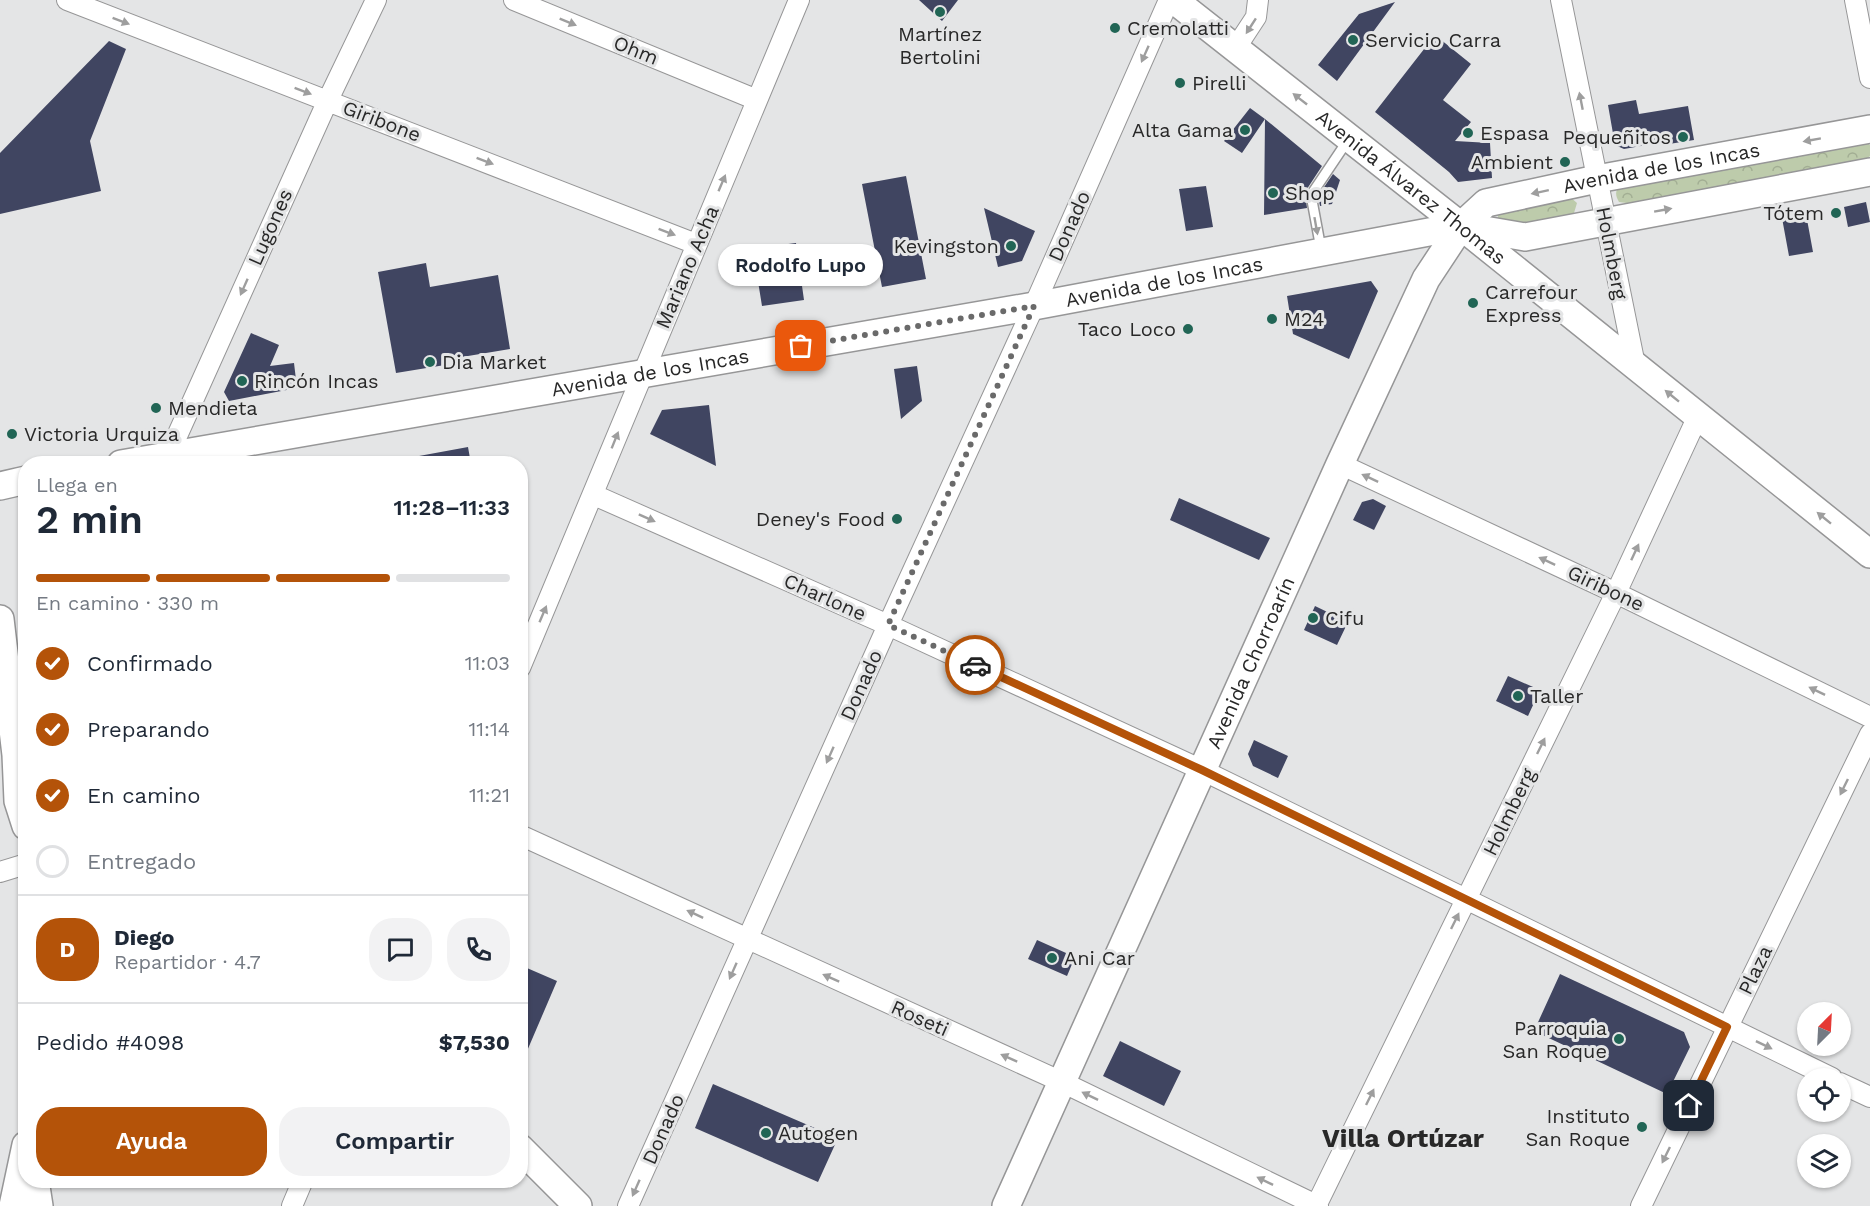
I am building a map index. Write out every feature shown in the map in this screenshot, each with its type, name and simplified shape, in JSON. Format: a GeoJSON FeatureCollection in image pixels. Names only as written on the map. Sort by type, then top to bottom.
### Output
{"type":"FeatureCollection","features":[{"type":"Feature","properties":{"kind":"main road","name":"Avenida Álvarez Thomas"},"geometry":{"type":"LineString","coordinates":[[1174,0],[1461,226],[1870,554]]}},
{"type":"Feature","properties":{"kind":"main road","name":"Avenida de los Incas"},"geometry":{"type":"LineString","coordinates":[[1461,226],[1486,203],[1597,179],[1870,129]]}},
{"type":"Feature","properties":{"kind":"main road","name":"Avenida de los Incas"},"geometry":{"type":"LineString","coordinates":[[168,456],[1034,306],[1461,226],[1525,237],[1870,172]]}},
{"type":"Feature","properties":{"kind":"main road","name":"Avenida Chorroarín"},"geometry":{"type":"LineString","coordinates":[[1006,1206],[1340,464],[1426,279],[1461,226]]}},
{"type":"Feature","properties":{"kind":"main road"},"geometry":{"type":"LineString","coordinates":[[0,486],[18,482]]}},
{"type":"Feature","properties":{"kind":"main road"},"geometry":{"type":"LineString","coordinates":[[0,604],[10,625],[18,634]]}},
{"type":"Feature","properties":{"kind":"main road"},"geometry":{"type":"LineString","coordinates":[[0,619],[16,755],[18,801]]}},
{"type":"Feature","properties":{"kind":"main road"},"geometry":{"type":"LineString","coordinates":[[528,1156],[578,1206]]}},
{"type":"Feature","properties":{"kind":"main road"},"geometry":{"type":"LineString","coordinates":[[13,1206],[18,1183]]}},
{"type":"Feature","properties":{"kind":"main road"},"geometry":{"type":"LineString","coordinates":[[36,1188],[39,1206]]}},
{"type":"Feature","properties":{"kind":"street","name":"Giribone"},"geometry":{"type":"LineString","coordinates":[[67,0],[696,243]]}},
{"type":"Feature","properties":{"kind":"street","name":"Lugones"},"geometry":{"type":"LineString","coordinates":[[168,456],[328,100],[376,0]]}},
{"type":"Feature","properties":{"kind":"street","name":"Ohm"},"geometry":{"type":"LineString","coordinates":[[514,0],[757,100]]}},
{"type":"Feature","properties":{"kind":"street","name":"Mariano Acha"},"geometry":{"type":"LineString","coordinates":[[528,649],[799,0]]}},
{"type":"Feature","properties":{"kind":"street","name":"Donado"},"geometry":{"type":"LineString","coordinates":[[628,1206],[888,625],[1034,306],[1169,0]]}},
{"type":"Feature","properties":{"kind":"street"},"geometry":{"type":"LineString","coordinates":[[1235,48],[1256,17],[1258,0]]}},
{"type":"Feature","properties":{"kind":"street","name":"Holmberg"},"geometry":{"type":"LineString","coordinates":[[1561,0],[1635,365]]}},
{"type":"Feature","properties":{"kind":"street"},"geometry":{"type":"LineString","coordinates":[[1855,0],[1870,78]]}},
{"type":"Feature","properties":{"kind":"street","name":"Holmberg"},"geometry":{"type":"LineString","coordinates":[[1317,1206],[1616,593],[1698,416]]}},
{"type":"Feature","properties":{"kind":"street","name":"Giribone"},"geometry":{"type":"LineString","coordinates":[[1340,464],[1616,593],[1870,717]]}},
{"type":"Feature","properties":{"kind":"street","name":"Charlone"},"geometry":{"type":"LineString","coordinates":[[594,495],[888,625],[1202,770],[1811,1068]]}},
{"type":"Feature","properties":{"kind":"street","name":"Plaza"},"geometry":{"type":"LineString","coordinates":[[1641,1206],[1870,734]]}},
{"type":"Feature","properties":{"kind":"street","name":"Roseti"},"geometry":{"type":"LineString","coordinates":[[528,839],[1062,1082],[1317,1206]]}},
{"type":"Feature","properties":{"kind":"street"},"geometry":{"type":"LineString","coordinates":[[0,872],[18,866]]}},
{"type":"Feature","properties":{"kind":"street"},"geometry":{"type":"LineString","coordinates":[[1851,1088],[1870,1097]]}},
{"type":"Feature","properties":{"kind":"street"},"geometry":{"type":"LineString","coordinates":[[292,1206],[300,1188]]}},
{"type":"Feature","properties":{"kind":"lane"},"geometry":{"type":"LineString","coordinates":[[1321,252],[1311,195],[1349,138]]}},
{"type":"Feature","properties":{"kind":"green space"},"geometry":{"type":"Polygon","coordinates":[[[1865,140],[1870,145],[1870,156],[1867,159],[1634,204],[1619,202],[1616,195],[1620,185],[1865,140]]]}},
{"type":"Feature","properties":{"kind":"green space"},"geometry":{"type":"Polygon","coordinates":[[[1569,196],[1577,203],[1574,213],[1570,216],[1507,228],[1499,223],[1497,212],[1569,196]]]}},
{"type":"Feature","properties":{"kind":"building","name":"Martínez Bertolini"},"geometry":{"type":"Polygon","coordinates":[[[919,0],[958,0],[942,21],[919,0]]]}},
{"type":"Feature","properties":{"kind":"building","name":"Servicio Carra"},"geometry":{"type":"Polygon","coordinates":[[[1395,2],[1337,81],[1318,65],[1359,14],[1395,2]]]}},
{"type":"Feature","properties":{"kind":"building"},"geometry":{"type":"Polygon","coordinates":[[[1435,35],[1471,64],[1443,100],[1471,122],[1455,141],[1490,143],[1492,178],[1458,182],[1449,172],[1375,112],[1435,35]]]}},
{"type":"Feature","properties":{"kind":"building"},"geometry":{"type":"Polygon","coordinates":[[[109,41],[126,49],[90,141],[101,191],[0,214],[0,153],[109,41]]]}},
{"type":"Feature","properties":{"kind":"building"},"geometry":{"type":"Polygon","coordinates":[[[1636,100],[1639,114],[1688,106],[1694,140],[1669,144],[1669,141],[1624,149],[1615,145],[1608,105],[1636,100]]]}},
{"type":"Feature","properties":{"kind":"building","name":"Alta Gama"},"geometry":{"type":"Polygon","coordinates":[[[1250,108],[1265,119],[1242,153],[1224,141],[1250,108]]]}},
{"type":"Feature","properties":{"kind":"building"},"geometry":{"type":"Polygon","coordinates":[[[1265,119],[1322,166],[1305,192],[1307,208],[1264,215],[1265,119]]]}},
{"type":"Feature","properties":{"kind":"building"},"geometry":{"type":"Polygon","coordinates":[[[1333,174],[1340,180],[1332,204],[1320,206],[1318,196],[1333,174]]]}},
{"type":"Feature","properties":{"kind":"building"},"geometry":{"type":"Polygon","coordinates":[[[906,176],[926,279],[882,287],[862,184],[906,176]]]}},
{"type":"Feature","properties":{"kind":"building"},"geometry":{"type":"Polygon","coordinates":[[[1206,186],[1213,227],[1186,231],[1179,189],[1206,186]]]}},
{"type":"Feature","properties":{"kind":"building"},"geometry":{"type":"Polygon","coordinates":[[[1866,202],[1870,222],[1848,227],[1844,207],[1866,202]]]}},
{"type":"Feature","properties":{"kind":"building","name":"Kevingston"},"geometry":{"type":"Polygon","coordinates":[[[984,208],[1035,231],[1022,261],[998,267],[984,208]]]}},
{"type":"Feature","properties":{"kind":"building"},"geometry":{"type":"Polygon","coordinates":[[[1806,214],[1813,252],[1789,256],[1782,218],[1806,214]]]}},
{"type":"Feature","properties":{"kind":"building"},"geometry":{"type":"Polygon","coordinates":[[[796,243],[804,300],[762,306],[755,263],[774,261],[773,246],[796,243]]]}},
{"type":"Feature","properties":{"kind":"building"},"geometry":{"type":"Polygon","coordinates":[[[426,263],[430,287],[498,275],[510,349],[444,360],[445,365],[396,373],[378,272],[426,263]]]}},
{"type":"Feature","properties":{"kind":"building"},"geometry":{"type":"Polygon","coordinates":[[[1371,281],[1378,291],[1349,359],[1293,334],[1287,296],[1371,281]]]}},
{"type":"Feature","properties":{"kind":"building"},"geometry":{"type":"Polygon","coordinates":[[[251,333],[279,345],[270,366],[294,363],[297,388],[229,401],[224,392],[251,333]]]}},
{"type":"Feature","properties":{"kind":"building"},"geometry":{"type":"Polygon","coordinates":[[[917,366],[922,401],[901,419],[894,369],[917,366]]]}},
{"type":"Feature","properties":{"kind":"building"},"geometry":{"type":"Polygon","coordinates":[[[709,405],[716,466],[650,434],[662,410],[709,405]]]}},
{"type":"Feature","properties":{"kind":"building"},"geometry":{"type":"Polygon","coordinates":[[[468,447],[470,456],[419,456],[468,447]]]}},
{"type":"Feature","properties":{"kind":"building"},"geometry":{"type":"Polygon","coordinates":[[[1179,498],[1270,538],[1259,560],[1170,520],[1179,498]]]}},
{"type":"Feature","properties":{"kind":"building"},"geometry":{"type":"Polygon","coordinates":[[[1373,499],[1386,506],[1374,530],[1353,520],[1362,502],[1373,499]]]}},
{"type":"Feature","properties":{"kind":"building"},"geometry":{"type":"Polygon","coordinates":[[[1315,606],[1348,622],[1337,645],[1304,630],[1315,606]]]}},
{"type":"Feature","properties":{"kind":"building","name":"Taller"},"geometry":{"type":"Polygon","coordinates":[[[1508,676],[1540,690],[1528,716],[1496,701],[1508,676]]]}},
{"type":"Feature","properties":{"kind":"building"},"geometry":{"type":"Polygon","coordinates":[[[1254,740],[1288,756],[1278,778],[1253,766],[1248,754],[1254,740]]]}},
{"type":"Feature","properties":{"kind":"building","name":"Ani Car"},"geometry":{"type":"Polygon","coordinates":[[[1037,940],[1075,957],[1067,976],[1028,959],[1037,940]]]}},
{"type":"Feature","properties":{"kind":"building"},"geometry":{"type":"Polygon","coordinates":[[[528,968],[557,981],[528,1049],[528,968]]]}},
{"type":"Feature","properties":{"kind":"building","name":"Parroquia San Roque"},"geometry":{"type":"Polygon","coordinates":[[[1560,974],[1684,1032],[1690,1047],[1667,1094],[1534,1031],[1560,974]]]}},
{"type":"Feature","properties":{"kind":"building"},"geometry":{"type":"Polygon","coordinates":[[[1120,1041],[1181,1071],[1164,1106],[1103,1076],[1120,1041]]]}},
{"type":"Feature","properties":{"kind":"building","name":"Autogen"},"geometry":{"type":"Polygon","coordinates":[[[713,1084],[838,1138],[818,1182],[695,1128],[713,1084]]]}},
{"type":"Feature","properties":{"kind":"way so far"},"geometry":{"type":"LineString","coordinates":[[801,346],[1034,306],[888,625],[975,665]]}},
{"type":"Feature","properties":{"kind":"place","name":"Martínez Bertolini"},"geometry":{"type":"Point","coordinates":[940,12]}},
{"type":"Feature","properties":{"kind":"place","name":"Cremolatti"},"geometry":{"type":"Point","coordinates":[1115,28]}},
{"type":"Feature","properties":{"kind":"place","name":"Servicio Carra"},"geometry":{"type":"Point","coordinates":[1353,40]}},
{"type":"Feature","properties":{"kind":"place","name":"Pirelli"},"geometry":{"type":"Point","coordinates":[1180,83]}},
{"type":"Feature","properties":{"kind":"place","name":"Alta Gama"},"geometry":{"type":"Point","coordinates":[1245,130]}},
{"type":"Feature","properties":{"kind":"place","name":"Espasa"},"geometry":{"type":"Point","coordinates":[1468,133]}},
{"type":"Feature","properties":{"kind":"place","name":"Pequeñitos"},"geometry":{"type":"Point","coordinates":[1683,137]}},
{"type":"Feature","properties":{"kind":"place","name":"Ambient"},"geometry":{"type":"Point","coordinates":[1565,162]}},
{"type":"Feature","properties":{"kind":"place","name":"Shop"},"geometry":{"type":"Point","coordinates":[1273,193]}},
{"type":"Feature","properties":{"kind":"place","name":"Tótem"},"geometry":{"type":"Point","coordinates":[1836,213]}},
{"type":"Feature","properties":{"kind":"place","name":"Kevingston"},"geometry":{"type":"Point","coordinates":[1011,246]}},
{"type":"Feature","properties":{"kind":"place","name":"Carrefour Express"},"geometry":{"type":"Point","coordinates":[1473,303]}},
{"type":"Feature","properties":{"kind":"place","name":"M24"},"geometry":{"type":"Point","coordinates":[1272,319]}},
{"type":"Feature","properties":{"kind":"place","name":"Taco Loco"},"geometry":{"type":"Point","coordinates":[1188,329]}},
{"type":"Feature","properties":{"kind":"place","name":"Rodolfo Lupo"},"geometry":{"type":"Point","coordinates":[801,346]}},
{"type":"Feature","properties":{"kind":"place","name":"Dia Market"},"geometry":{"type":"Point","coordinates":[430,362]}},
{"type":"Feature","properties":{"kind":"place","name":"Rincón Incas"},"geometry":{"type":"Point","coordinates":[242,381]}},
{"type":"Feature","properties":{"kind":"place","name":"Mendieta"},"geometry":{"type":"Point","coordinates":[156,408]}},
{"type":"Feature","properties":{"kind":"place","name":"Victoria Urquiza"},"geometry":{"type":"Point","coordinates":[12,434]}},
{"type":"Feature","properties":{"kind":"place","name":"Deney's Food"},"geometry":{"type":"Point","coordinates":[897,519]}},
{"type":"Feature","properties":{"kind":"place","name":"Cifu"},"geometry":{"type":"Point","coordinates":[1313,618]}},
{"type":"Feature","properties":{"kind":"place","name":"Taller"},"geometry":{"type":"Point","coordinates":[1518,696]}},
{"type":"Feature","properties":{"kind":"place","name":"Ani Car"},"geometry":{"type":"Point","coordinates":[1052,958]}},
{"type":"Feature","properties":{"kind":"place","name":"Parroquia San Roque"},"geometry":{"type":"Point","coordinates":[1619,1039]}},
{"type":"Feature","properties":{"kind":"place","name":"Instituto San Roque"},"geometry":{"type":"Point","coordinates":[1642,1127]}},
{"type":"Feature","properties":{"kind":"place","name":"Autogen"},"geometry":{"type":"Point","coordinates":[766,1133]}},
{"type":"Feature","properties":{"kind":"district","name":"Villa Ortúzar"},"geometry":{"type":"Point","coordinates":[1403,1138]}},
{"type":"Feature","properties":{"kind":"route"},"geometry":{"type":"LineString","coordinates":[[975,665],[1202,770],[1727,1027],[1689,1106]]}}]}
